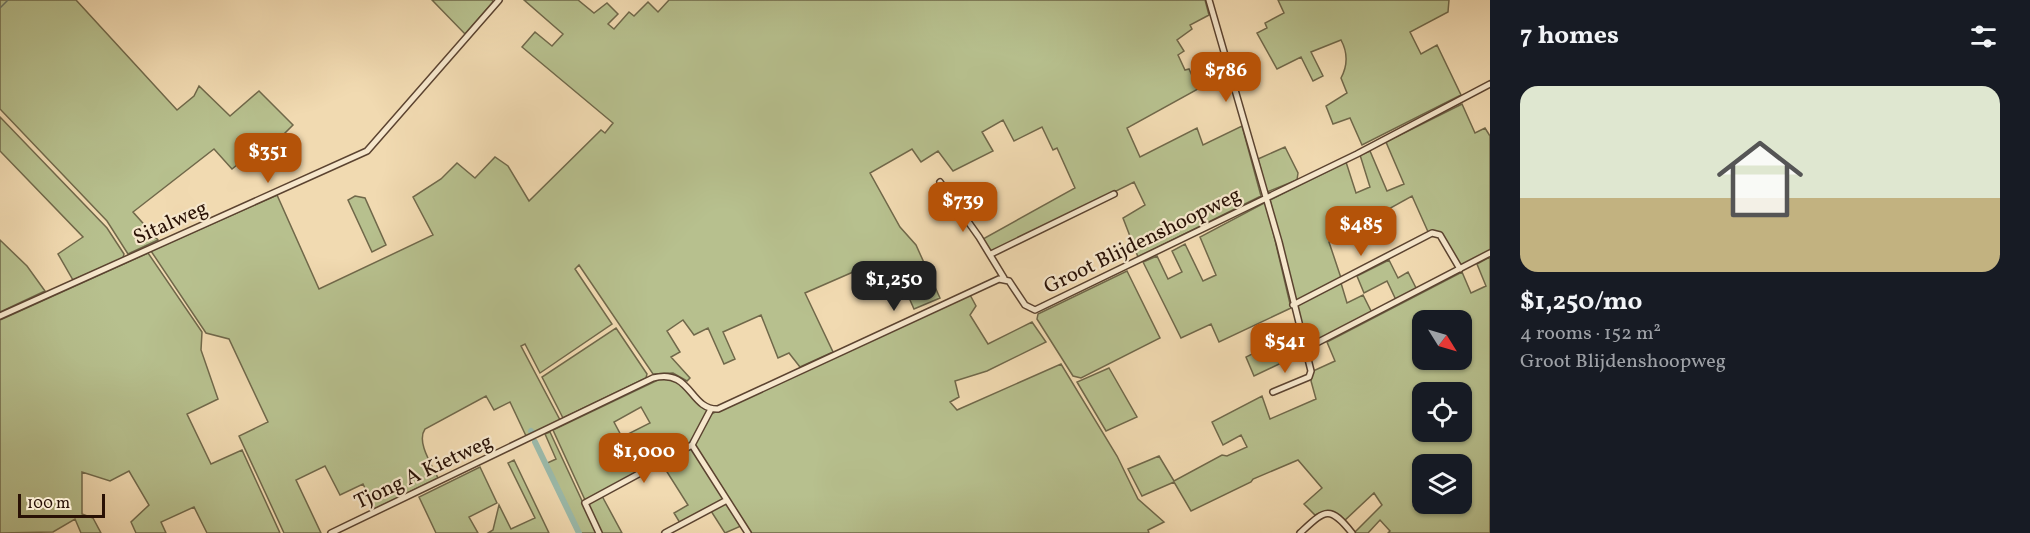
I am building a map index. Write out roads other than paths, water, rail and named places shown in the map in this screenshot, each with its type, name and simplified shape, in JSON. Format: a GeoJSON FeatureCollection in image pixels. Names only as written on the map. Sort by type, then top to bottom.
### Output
{"type":"FeatureCollection","features":[{"type":"Feature","properties":{"kind":"street","name":"Sitalweg"},"geometry":{"type":"LineString","coordinates":[[0,316],[367,151],[499,0]]}},
{"type":"Feature","properties":{"kind":"street"},"geometry":{"type":"LineString","coordinates":[[1209,0],[1266,197],[1311,374],[1274,392]]}},
{"type":"Feature","properties":{"kind":"street","name":"Groot Blijdenshoopweg"},"geometry":{"type":"LineString","coordinates":[[1004,278],[1025,305],[1035,310],[1490,84]]}},
{"type":"Feature","properties":{"kind":"street"},"geometry":{"type":"LineString","coordinates":[[599,533],[585,503],[692,445],[711,409],[726,406],[902,322],[1004,278],[991,254],[940,182]]}},
{"type":"Feature","properties":{"kind":"street"},"geometry":{"type":"LineString","coordinates":[[991,254],[1114,194]]}},
{"type":"Feature","properties":{"kind":"street"},"geometry":{"type":"LineString","coordinates":[[1293,305],[1436,233],[1440,235],[1460,269]]}},
{"type":"Feature","properties":{"kind":"street"},"geometry":{"type":"LineString","coordinates":[[1305,349],[1490,253]]}},
{"type":"Feature","properties":{"kind":"street","name":"Tjong A Kietweg"},"geometry":{"type":"LineString","coordinates":[[331,533],[640,384],[660,377],[678,379],[704,406],[711,409]]}},
{"type":"Feature","properties":{"kind":"street"},"geometry":{"type":"LineString","coordinates":[[692,445],[748,533]]}},
{"type":"Feature","properties":{"kind":"street"},"geometry":{"type":"LineString","coordinates":[[665,533],[727,500]]}},
{"type":"Feature","properties":{"kind":"street"},"geometry":{"type":"LineString","coordinates":[[1299,533],[1325,512],[1337,515],[1352,533]]}},
{"type":"Feature","properties":{"kind":"waterway"},"geometry":{"type":"LineString","coordinates":[[0,8],[8,0]]}},
{"type":"Feature","properties":{"kind":"waterway"},"geometry":{"type":"LineString","coordinates":[[535,442],[579,533]]}}]}
